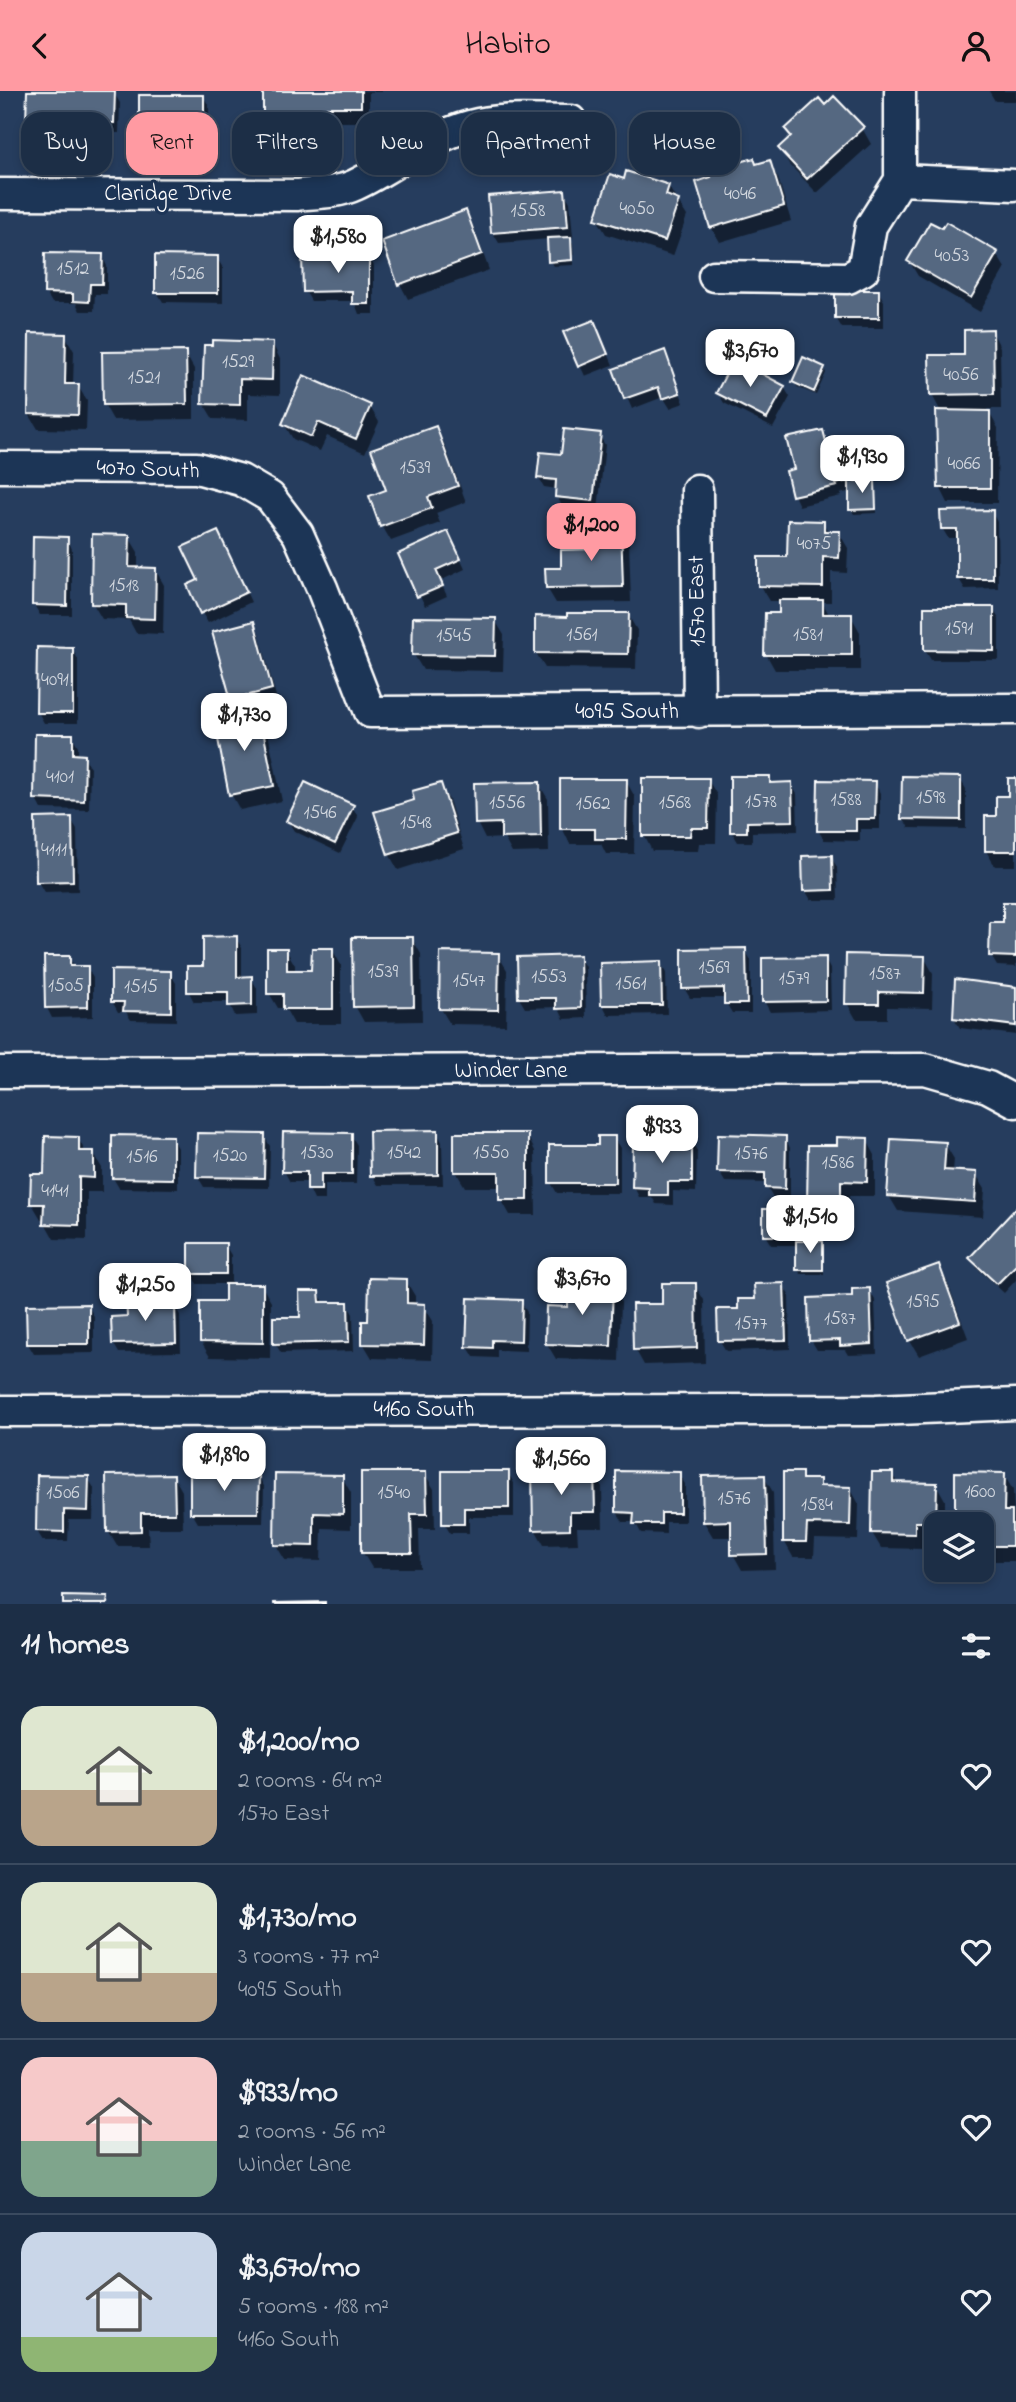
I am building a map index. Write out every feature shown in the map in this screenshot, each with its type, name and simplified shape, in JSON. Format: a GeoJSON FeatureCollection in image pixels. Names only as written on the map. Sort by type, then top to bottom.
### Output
{"type":"FeatureCollection","features":[{"type":"Feature","properties":{"kind":"street"},"geometry":{"type":"LineString","coordinates":[[714,276],[848,278],[863,270],[871,226],[900,180],[900,91]]}},
{"type":"Feature","properties":{"kind":"street","name":"Claridge Drive"},"geometry":{"type":"LineString","coordinates":[[0,194],[298,195],[326,192],[353,186],[445,135],[461,129]]}},
{"type":"Feature","properties":{"kind":"street"},"geometry":{"type":"LineString","coordinates":[[900,180],[1014,185]]}},
{"type":"Feature","properties":{"kind":"street","name":"4070 South"},"geometry":{"type":"LineString","coordinates":[[0,467],[197,468],[241,480],[270,497],[298,534],[322,587]]}},
{"type":"Feature","properties":{"kind":"street","name":"1570 East"},"geometry":{"type":"LineString","coordinates":[[697,489],[699,712]]}},
{"type":"Feature","properties":{"kind":"street","name":"4095 South"},"geometry":{"type":"LineString","coordinates":[[322,587],[370,712],[1016,709]]}},
{"type":"Feature","properties":{"kind":"street","name":"Winder Lane"},"geometry":{"type":"LineString","coordinates":[[0,1072],[925,1069],[988,1087],[1016,1101]]}},
{"type":"Feature","properties":{"kind":"street","name":"4160 South"},"geometry":{"type":"LineString","coordinates":[[0,1411],[876,1410],[1016,1404]]}},
{"type":"Feature","properties":{"kind":"building"},"geometry":{"type":"Polygon","coordinates":[[[27,91],[115,91],[114,123],[112,112],[26,112],[27,91]]]}},
{"type":"Feature","properties":{"kind":"building"},"geometry":{"type":"Polygon","coordinates":[[[263,91],[361,91],[361,107],[327,107],[327,112],[263,112],[263,91]]]}},
{"type":"Feature","properties":{"kind":"building"},"geometry":{"type":"Polygon","coordinates":[[[139,95],[204,95],[204,112],[139,112],[139,95]]]}},
{"type":"Feature","properties":{"kind":"building"},"geometry":{"type":"Polygon","coordinates":[[[834,96],[864,127],[807,179],[778,148],[791,136],[785,129],[819,98],[825,105],[834,96]]]}},
{"type":"Feature","properties":{"kind":"building"},"geometry":{"type":"Polygon","coordinates":[[[754,158],[756,164],[770,160],[784,206],[710,228],[696,182],[710,175],[740,175],[740,162],[754,158]]]}},
{"type":"Feature","properties":{"kind":"building"},"geometry":{"type":"Polygon","coordinates":[[[626,171],[629,175],[638,175],[669,185],[666,195],[679,200],[665,241],[595,219],[610,175],[624,179],[626,171]]]}},
{"type":"Feature","properties":{"kind":"building"},"geometry":{"type":"Polygon","coordinates":[[[565,190],[568,227],[491,233],[488,196],[565,190]]]}},
{"type":"Feature","properties":{"kind":"building"},"geometry":{"type":"Polygon","coordinates":[[[466,210],[482,254],[398,285],[382,241],[466,210]]]}},
{"type":"Feature","properties":{"kind":"building"},"geometry":{"type":"Polygon","coordinates":[[[930,222],[942,228],[946,222],[998,252],[971,298],[907,261],[930,222]]]}},
{"type":"Feature","properties":{"kind":"building"},"geometry":{"type":"Polygon","coordinates":[[[571,237],[572,260],[548,262],[547,238],[571,237]]]}},
{"type":"Feature","properties":{"kind":"building"},"geometry":{"type":"Polygon","coordinates":[[[45,253],[103,254],[102,284],[90,284],[89,302],[73,301],[73,294],[44,293],[45,253]]]}},
{"type":"Feature","properties":{"kind":"building"},"geometry":{"type":"Polygon","coordinates":[[[369,254],[369,304],[352,304],[352,291],[303,292],[302,255],[369,254]]]}},
{"type":"Feature","properties":{"kind":"building"},"geometry":{"type":"Polygon","coordinates":[[[155,255],[218,256],[218,293],[155,293],[155,255]]]}},
{"type":"Feature","properties":{"kind":"building"},"geometry":{"type":"Polygon","coordinates":[[[835,290],[879,290],[879,318],[835,318],[835,290]]]}},
{"type":"Feature","properties":{"kind":"building"},"geometry":{"type":"Polygon","coordinates":[[[594,320],[608,354],[578,367],[563,332],[594,320]]]}},
{"type":"Feature","properties":{"kind":"building"},"geometry":{"type":"Polygon","coordinates":[[[993,329],[994,394],[930,395],[929,355],[964,355],[964,330],[993,329]]]}},
{"type":"Feature","properties":{"kind":"building"},"geometry":{"type":"Polygon","coordinates":[[[29,333],[66,334],[65,384],[79,384],[78,415],[28,414],[29,333]]]}},
{"type":"Feature","properties":{"kind":"building"},"geometry":{"type":"Polygon","coordinates":[[[212,340],[273,342],[272,380],[240,379],[240,405],[202,404],[204,345],[212,345],[212,340]]]}},
{"type":"Feature","properties":{"kind":"building"},"geometry":{"type":"Polygon","coordinates":[[[665,350],[680,393],[662,399],[658,387],[624,399],[613,369],[665,350]]]}},
{"type":"Feature","properties":{"kind":"building"},"geometry":{"type":"Polygon","coordinates":[[[186,351],[187,404],[103,405],[102,352],[186,351]]]}},
{"type":"Feature","properties":{"kind":"building"},"geometry":{"type":"Polygon","coordinates":[[[803,357],[825,367],[814,392],[792,382],[803,357]]]}},
{"type":"Feature","properties":{"kind":"building"},"geometry":{"type":"Polygon","coordinates":[[[734,359],[785,386],[767,419],[716,393],[734,359]]]}},
{"type":"Feature","properties":{"kind":"building"},"geometry":{"type":"Polygon","coordinates":[[[303,375],[371,405],[356,439],[318,422],[311,437],[282,424],[303,375]]]}},
{"type":"Feature","properties":{"kind":"building"},"geometry":{"type":"Polygon","coordinates":[[[936,410],[990,411],[990,488],[938,488],[936,410]]]}},
{"type":"Feature","properties":{"kind":"building"},"geometry":{"type":"Polygon","coordinates":[[[436,426],[458,486],[428,497],[432,508],[380,527],[369,496],[386,490],[371,449],[436,426]]]}},
{"type":"Feature","properties":{"kind":"building"},"geometry":{"type":"Polygon","coordinates":[[[564,429],[601,433],[593,501],[555,497],[556,480],[537,478],[540,452],[561,454],[564,429]]]}},
{"type":"Feature","properties":{"kind":"building"},"geometry":{"type":"Polygon","coordinates":[[[823,430],[828,449],[844,445],[852,480],[792,496],[786,471],[794,469],[786,438],[823,430]]]}},
{"type":"Feature","properties":{"kind":"building"},"geometry":{"type":"Polygon","coordinates":[[[849,481],[875,481],[876,509],[849,510],[849,481]]]}},
{"type":"Feature","properties":{"kind":"building"},"geometry":{"type":"Polygon","coordinates":[[[993,510],[993,579],[957,579],[957,529],[941,529],[940,511],[993,510]]]}},
{"type":"Feature","properties":{"kind":"building"},"geometry":{"type":"Polygon","coordinates":[[[788,520],[824,521],[824,531],[840,531],[839,558],[823,557],[823,587],[758,586],[758,557],[787,557],[788,520]]]}},
{"type":"Feature","properties":{"kind":"building"},"geometry":{"type":"Polygon","coordinates":[[[621,524],[623,587],[546,588],[545,568],[561,568],[561,550],[593,549],[593,525],[621,524]]]}},
{"type":"Feature","properties":{"kind":"building"},"geometry":{"type":"Polygon","coordinates":[[[218,531],[247,592],[200,614],[187,585],[198,580],[182,547],[218,531]]]}},
{"type":"Feature","properties":{"kind":"building"},"geometry":{"type":"Polygon","coordinates":[[[448,531],[461,559],[436,570],[443,586],[417,597],[398,554],[448,531]]]}},
{"type":"Feature","properties":{"kind":"building"},"geometry":{"type":"Polygon","coordinates":[[[92,534],[130,535],[129,567],[156,568],[155,619],[126,618],[126,605],[91,604],[92,534]]]}},
{"type":"Feature","properties":{"kind":"building"},"geometry":{"type":"Polygon","coordinates":[[[33,536],[68,537],[67,606],[32,605],[33,536]]]}},
{"type":"Feature","properties":{"kind":"building"},"geometry":{"type":"Polygon","coordinates":[[[779,600],[823,600],[823,614],[852,614],[852,655],[764,655],[765,613],[779,613],[779,600]]]}},
{"type":"Feature","properties":{"kind":"building"},"geometry":{"type":"Polygon","coordinates":[[[924,607],[994,607],[994,651],[924,650],[924,607]]]}},
{"type":"Feature","properties":{"kind":"building"},"geometry":{"type":"Polygon","coordinates":[[[567,613],[629,613],[628,654],[535,653],[535,616],[567,617],[567,613]]]}},
{"type":"Feature","properties":{"kind":"building"},"geometry":{"type":"Polygon","coordinates":[[[413,617],[496,618],[495,656],[412,655],[413,617]]]}},
{"type":"Feature","properties":{"kind":"building"},"geometry":{"type":"Polygon","coordinates":[[[254,621],[272,689],[231,700],[212,632],[254,621]]]}},
{"type":"Feature","properties":{"kind":"building"},"geometry":{"type":"Polygon","coordinates":[[[37,647],[73,648],[73,713],[36,713],[37,647]]]}},
{"type":"Feature","properties":{"kind":"building"},"geometry":{"type":"Polygon","coordinates":[[[259,710],[274,786],[229,795],[214,719],[259,710]]]}},
{"type":"Feature","properties":{"kind":"building"},"geometry":{"type":"Polygon","coordinates":[[[35,734],[73,734],[73,754],[85,755],[84,801],[34,799],[35,734]]]}},
{"type":"Feature","properties":{"kind":"building"},"geometry":{"type":"Polygon","coordinates":[[[730,776],[770,776],[770,783],[792,782],[793,821],[747,822],[747,832],[730,832],[730,776]]]}},
{"type":"Feature","properties":{"kind":"building"},"geometry":{"type":"Polygon","coordinates":[[[902,776],[961,777],[961,820],[901,819],[902,776]]]}},
{"type":"Feature","properties":{"kind":"building"},"geometry":{"type":"Polygon","coordinates":[[[642,778],[709,778],[708,828],[691,828],[690,836],[642,836],[642,778]]]}},
{"type":"Feature","properties":{"kind":"building"},"geometry":{"type":"Polygon","coordinates":[[[1008,778],[1016,778],[1016,851],[985,851],[985,816],[996,816],[996,796],[1008,796],[1008,778]]]}},
{"type":"Feature","properties":{"kind":"building"},"geometry":{"type":"Polygon","coordinates":[[[560,779],[627,779],[626,839],[595,839],[595,829],[560,829],[560,779]]]}},
{"type":"Feature","properties":{"kind":"building"},"geometry":{"type":"Polygon","coordinates":[[[818,780],[876,781],[875,819],[856,819],[856,831],[817,831],[818,780]]]}},
{"type":"Feature","properties":{"kind":"building"},"geometry":{"type":"Polygon","coordinates":[[[305,782],[354,805],[335,844],[286,821],[305,782]]]}},
{"type":"Feature","properties":{"kind":"building"},"geometry":{"type":"Polygon","coordinates":[[[540,782],[541,837],[501,838],[501,823],[475,824],[474,783],[540,782]]]}},
{"type":"Feature","properties":{"kind":"building"},"geometry":{"type":"Polygon","coordinates":[[[441,783],[457,833],[388,855],[374,812],[414,800],[412,791],[441,783]]]}},
{"type":"Feature","properties":{"kind":"building"},"geometry":{"type":"Polygon","coordinates":[[[72,817],[73,881],[36,882],[35,818],[72,817]]]}},
{"type":"Feature","properties":{"kind":"building"},"geometry":{"type":"Polygon","coordinates":[[[832,855],[833,890],[803,891],[802,856],[832,855]]]}},
{"type":"Feature","properties":{"kind":"building"},"geometry":{"type":"Polygon","coordinates":[[[1003,902],[1016,902],[1016,957],[989,956],[990,922],[1003,922],[1003,902]]]}},
{"type":"Feature","properties":{"kind":"building"},"geometry":{"type":"Polygon","coordinates":[[[237,936],[237,977],[252,976],[252,1005],[228,1006],[228,992],[187,992],[187,966],[203,966],[203,937],[237,936]]]}},
{"type":"Feature","properties":{"kind":"building"},"geometry":{"type":"Polygon","coordinates":[[[352,937],[413,937],[414,1006],[353,1007],[352,937]]]}},
{"type":"Feature","properties":{"kind":"building"},"geometry":{"type":"Polygon","coordinates":[[[267,948],[287,948],[287,970],[311,970],[312,948],[333,948],[333,1009],[283,1009],[283,994],[267,994],[267,948]]]}},
{"type":"Feature","properties":{"kind":"building"},"geometry":{"type":"Polygon","coordinates":[[[746,948],[747,1004],[724,1004],[724,988],[682,989],[682,949],[746,948]]]}},
{"type":"Feature","properties":{"kind":"building"},"geometry":{"type":"Polygon","coordinates":[[[440,952],[499,953],[498,1010],[439,1009],[440,952]]]}},
{"type":"Feature","properties":{"kind":"building"},"geometry":{"type":"Polygon","coordinates":[[[846,954],[925,956],[924,993],[879,992],[879,1004],[845,1004],[846,954]]]}},
{"type":"Feature","properties":{"kind":"building"},"geometry":{"type":"Polygon","coordinates":[[[580,955],[581,1008],[556,1009],[556,998],[518,998],[517,957],[580,955]]]}},
{"type":"Feature","properties":{"kind":"building"},"geometry":{"type":"Polygon","coordinates":[[[44,956],[70,956],[70,966],[88,966],[88,1007],[45,1008],[44,956]]]}},
{"type":"Feature","properties":{"kind":"building"},"geometry":{"type":"Polygon","coordinates":[[[826,957],[826,1001],[762,1002],[762,958],[826,957]]]}},
{"type":"Feature","properties":{"kind":"building"},"geometry":{"type":"Polygon","coordinates":[[[661,961],[662,1005],[601,1005],[600,963],[661,961]]]}},
{"type":"Feature","properties":{"kind":"building"},"geometry":{"type":"Polygon","coordinates":[[[111,970],[171,971],[171,1012],[123,1011],[124,1002],[111,1002],[111,970]]]}},
{"type":"Feature","properties":{"kind":"building"},"geometry":{"type":"Polygon","coordinates":[[[955,979],[1016,987],[1016,1026],[953,1018],[955,979]]]}},
{"type":"Feature","properties":{"kind":"building"},"geometry":{"type":"Polygon","coordinates":[[[438,1130],[438,1175],[370,1176],[369,1131],[438,1130]]]}},
{"type":"Feature","properties":{"kind":"building"},"geometry":{"type":"Polygon","coordinates":[[[283,1132],[352,1133],[352,1174],[321,1174],[321,1190],[307,1190],[307,1172],[282,1172],[283,1132]]]}},
{"type":"Feature","properties":{"kind":"building"},"geometry":{"type":"Polygon","coordinates":[[[197,1133],[265,1134],[264,1178],[196,1177],[197,1133]]]}},
{"type":"Feature","properties":{"kind":"building"},"geometry":{"type":"Polygon","coordinates":[[[454,1133],[528,1133],[528,1200],[499,1200],[499,1172],[454,1172],[454,1133]]]}},
{"type":"Feature","properties":{"kind":"building"},"geometry":{"type":"Polygon","coordinates":[[[718,1134],[786,1136],[785,1189],[765,1188],[765,1173],[717,1172],[718,1134]]]}},
{"type":"Feature","properties":{"kind":"building"},"geometry":{"type":"Polygon","coordinates":[[[112,1135],[173,1136],[173,1179],[112,1178],[112,1135]]]}},
{"type":"Feature","properties":{"kind":"building"},"geometry":{"type":"Polygon","coordinates":[[[45,1136],[79,1137],[79,1151],[94,1151],[94,1178],[79,1177],[79,1225],[43,1224],[44,1204],[30,1204],[31,1174],[44,1174],[45,1136]]]}},
{"type":"Feature","properties":{"kind":"building"},"geometry":{"type":"Polygon","coordinates":[[[598,1136],[615,1136],[615,1183],[549,1183],[549,1145],[598,1145],[598,1136]]]}},
{"type":"Feature","properties":{"kind":"building"},"geometry":{"type":"Polygon","coordinates":[[[837,1137],[868,1138],[867,1182],[841,1181],[841,1206],[807,1205],[808,1145],[837,1145],[837,1137]]]}},
{"type":"Feature","properties":{"kind":"building"},"geometry":{"type":"Polygon","coordinates":[[[664,1138],[692,1139],[692,1182],[668,1182],[668,1195],[649,1195],[649,1188],[632,1187],[633,1146],[664,1147],[664,1138]]]}},
{"type":"Feature","properties":{"kind":"building"},"geometry":{"type":"Polygon","coordinates":[[[891,1139],[946,1142],[944,1170],[977,1172],[975,1202],[887,1196],[891,1139]]]}},
{"type":"Feature","properties":{"kind":"building"},"geometry":{"type":"Polygon","coordinates":[[[1016,1208],[1016,1265],[997,1284],[969,1258],[1016,1208]]]}},
{"type":"Feature","properties":{"kind":"building"},"geometry":{"type":"Polygon","coordinates":[[[763,1209],[795,1209],[795,1236],[763,1236],[763,1209]]]}},
{"type":"Feature","properties":{"kind":"building"},"geometry":{"type":"Polygon","coordinates":[[[796,1241],[823,1241],[823,1270],[796,1270],[796,1241]]]}},
{"type":"Feature","properties":{"kind":"building"},"geometry":{"type":"Polygon","coordinates":[[[189,1243],[226,1243],[226,1274],[189,1274],[189,1243]]]}},
{"type":"Feature","properties":{"kind":"building"},"geometry":{"type":"Polygon","coordinates":[[[939,1264],[960,1322],[908,1341],[886,1283],[939,1264]]]}},
{"type":"Feature","properties":{"kind":"building"},"geometry":{"type":"Polygon","coordinates":[[[369,1278],[407,1279],[407,1303],[425,1304],[424,1345],[362,1344],[362,1321],[368,1321],[369,1278]]]}},
{"type":"Feature","properties":{"kind":"building"},"geometry":{"type":"Polygon","coordinates":[[[662,1283],[696,1283],[697,1348],[633,1350],[632,1304],[662,1304],[662,1283]]]}},
{"type":"Feature","properties":{"kind":"building"},"geometry":{"type":"Polygon","coordinates":[[[784,1283],[786,1340],[718,1341],[717,1309],[738,1309],[738,1299],[755,1299],[754,1284],[784,1283]]]}},
{"type":"Feature","properties":{"kind":"building"},"geometry":{"type":"Polygon","coordinates":[[[225,1284],[263,1284],[263,1343],[200,1342],[200,1301],[225,1301],[225,1284]]]}},
{"type":"Feature","properties":{"kind":"building"},"geometry":{"type":"Polygon","coordinates":[[[568,1284],[613,1285],[611,1346],[545,1344],[546,1306],[568,1307],[568,1284]]]}},
{"type":"Feature","properties":{"kind":"building"},"geometry":{"type":"Polygon","coordinates":[[[870,1288],[872,1344],[840,1346],[840,1340],[809,1341],[808,1298],[852,1296],[852,1289],[870,1288]]]}},
{"type":"Feature","properties":{"kind":"building"},"geometry":{"type":"Polygon","coordinates":[[[299,1291],[319,1291],[320,1302],[348,1302],[349,1342],[273,1344],[273,1317],[300,1317],[299,1291]]]}},
{"type":"Feature","properties":{"kind":"building"},"geometry":{"type":"Polygon","coordinates":[[[126,1297],[143,1297],[143,1303],[175,1303],[176,1343],[112,1344],[111,1317],[127,1316],[126,1297]]]}},
{"type":"Feature","properties":{"kind":"building"},"geometry":{"type":"Polygon","coordinates":[[[468,1298],[522,1300],[521,1341],[492,1340],[492,1348],[466,1347],[468,1298]]]}},
{"type":"Feature","properties":{"kind":"building"},"geometry":{"type":"Polygon","coordinates":[[[89,1304],[89,1344],[27,1344],[26,1305],[89,1304]]]}},
{"type":"Feature","properties":{"kind":"building"},"geometry":{"type":"Polygon","coordinates":[[[594,1469],[595,1512],[570,1512],[570,1529],[533,1530],[532,1470],[594,1469]]]}},
{"type":"Feature","properties":{"kind":"building"},"geometry":{"type":"Polygon","coordinates":[[[442,1471],[509,1471],[509,1508],[464,1508],[464,1524],[442,1524],[442,1471]]]}},
{"type":"Feature","properties":{"kind":"building"},"geometry":{"type":"Polygon","coordinates":[[[616,1471],[680,1472],[680,1513],[661,1513],[661,1524],[633,1524],[634,1513],[616,1512],[616,1471]]]}},
{"type":"Feature","properties":{"kind":"building"},"geometry":{"type":"Polygon","coordinates":[[[361,1472],[426,1472],[427,1514],[411,1514],[412,1553],[361,1553],[361,1472]]]}},
{"type":"Feature","properties":{"kind":"building"},"geometry":{"type":"Polygon","coordinates":[[[783,1472],[802,1472],[802,1479],[820,1479],[820,1486],[851,1487],[850,1525],[807,1524],[806,1542],[783,1542],[783,1472]]]}},
{"type":"Feature","properties":{"kind":"building"},"geometry":{"type":"Polygon","coordinates":[[[872,1472],[893,1472],[893,1482],[937,1483],[936,1512],[924,1512],[924,1522],[915,1522],[915,1534],[871,1533],[872,1472]]]}},
{"type":"Feature","properties":{"kind":"building"},"geometry":{"type":"Polygon","coordinates":[[[955,1472],[1005,1473],[1004,1511],[1012,1511],[1012,1546],[994,1546],[994,1512],[955,1512],[955,1472]]]}},
{"type":"Feature","properties":{"kind":"building"},"geometry":{"type":"Polygon","coordinates":[[[190,1473],[259,1474],[258,1513],[190,1513],[190,1473]]]}},
{"type":"Feature","properties":{"kind":"building"},"geometry":{"type":"Polygon","coordinates":[[[174,1474],[175,1513],[141,1513],[141,1531],[107,1532],[106,1475],[174,1474]]]}},
{"type":"Feature","properties":{"kind":"building"},"geometry":{"type":"Polygon","coordinates":[[[275,1474],[343,1475],[343,1514],[314,1513],[314,1546],[274,1545],[275,1474]]]}},
{"type":"Feature","properties":{"kind":"building"},"geometry":{"type":"Polygon","coordinates":[[[37,1475],[89,1476],[88,1511],[64,1510],[64,1532],[36,1531],[37,1475]]]}},
{"type":"Feature","properties":{"kind":"building"},"geometry":{"type":"Polygon","coordinates":[[[765,1475],[767,1554],[731,1555],[731,1521],[703,1522],[702,1476],[765,1475]]]}},
{"type":"Feature","properties":{"kind":"building"},"geometry":{"type":"Polygon","coordinates":[[[63,1596],[108,1597],[107,1604],[63,1604],[63,1596]]]}},
{"type":"Feature","properties":{"kind":"building"},"geometry":{"type":"Polygon","coordinates":[[[274,1603],[325,1604],[274,1604],[274,1603]]]}}]}
